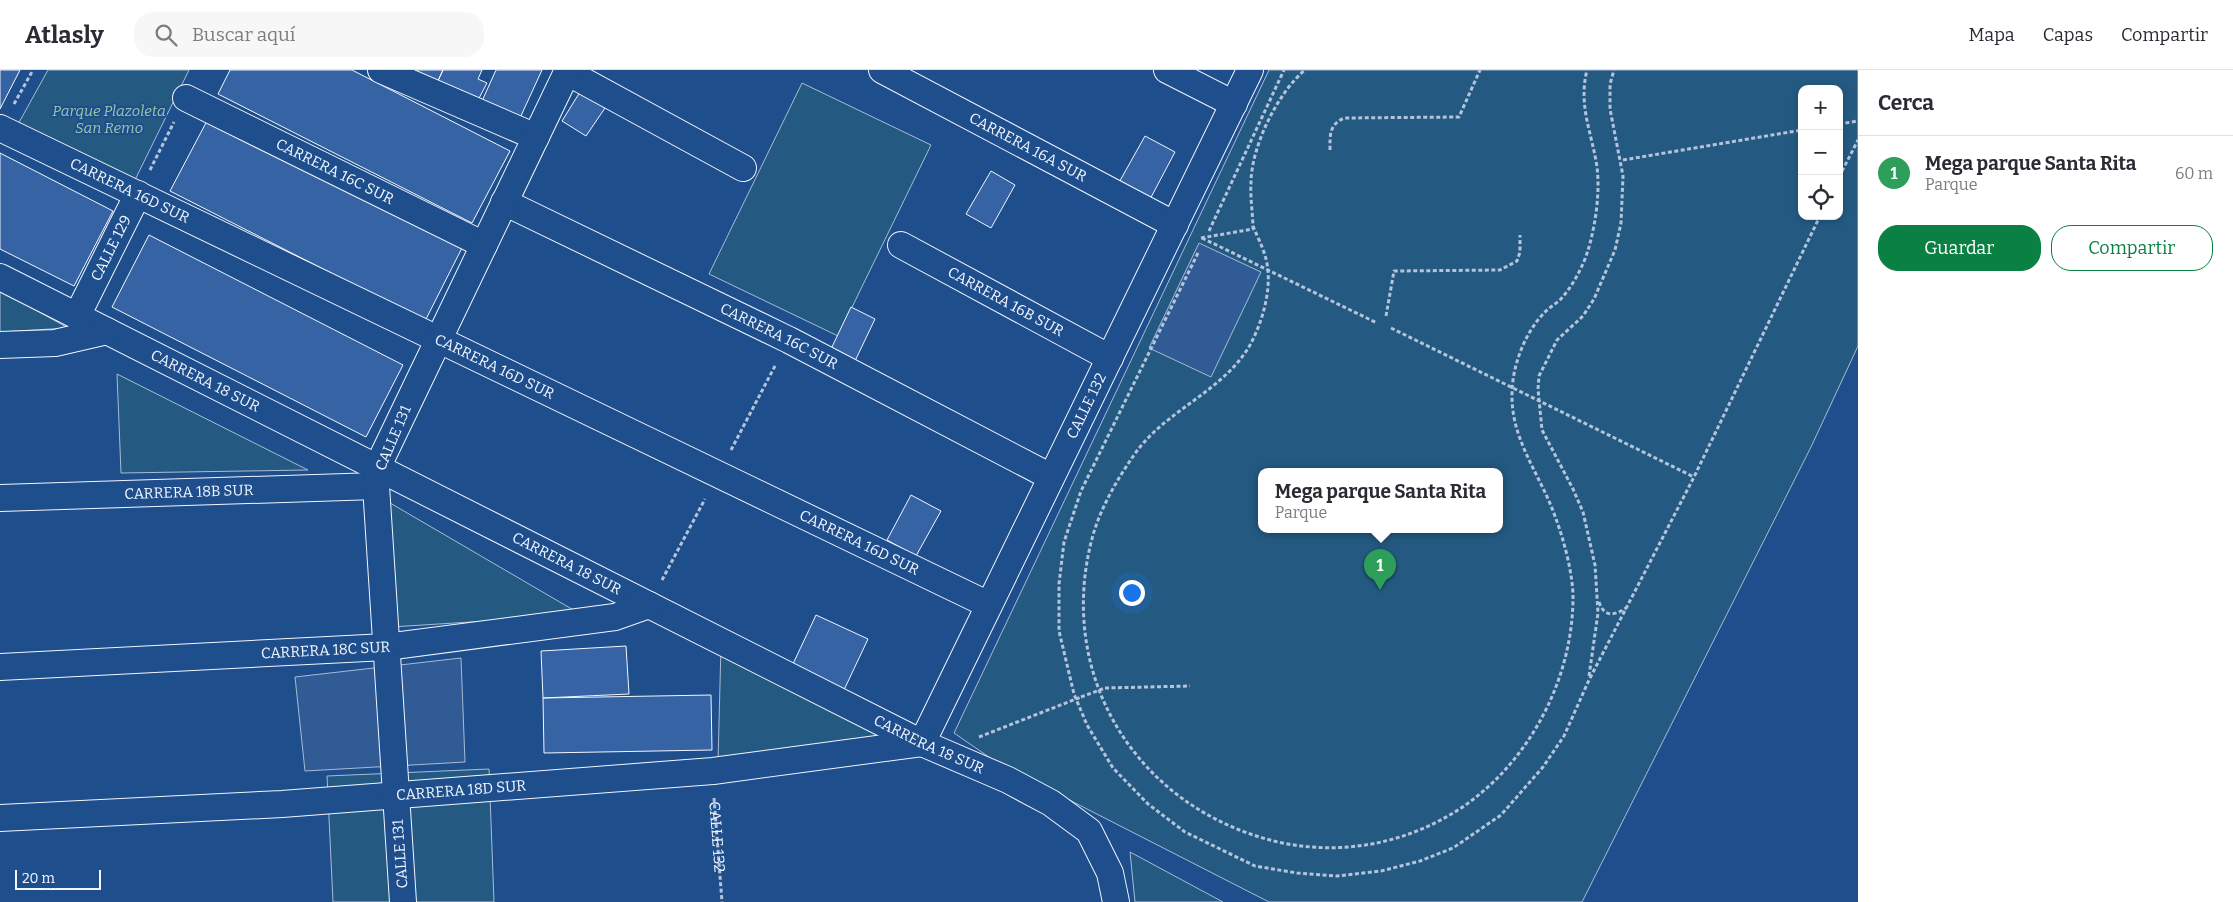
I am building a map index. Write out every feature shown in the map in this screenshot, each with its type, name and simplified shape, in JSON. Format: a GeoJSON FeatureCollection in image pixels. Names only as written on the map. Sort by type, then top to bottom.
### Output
{"type":"FeatureCollection","features":[{"type":"Feature","properties":{"kind":"street"},"geometry":{"type":"LineString","coordinates":[[381,70],[536,137]]}},
{"type":"Feature","properties":{"kind":"street","name":"CARRERA 16A SUR"},"geometry":{"type":"LineString","coordinates":[[882,70],[1175,224]]}},
{"type":"Feature","properties":{"kind":"street"},"geometry":{"type":"LineString","coordinates":[[1167,70],[1234,104]]}},
{"type":"Feature","properties":{"kind":"street","name":"CALLE 132"},"geometry":{"type":"LineString","coordinates":[[931,747],[989,605],[1250,70]]}},
{"type":"Feature","properties":{"kind":"street"},"geometry":{"type":"LineString","coordinates":[[567,71],[743,168]]}},
{"type":"Feature","properties":{"kind":"street","name":"CALLE 131"},"geometry":{"type":"LineString","coordinates":[[403,902],[377,477],[438,339],[567,71]]}},
{"type":"Feature","properties":{"kind":"street","name":"CARRERA 16C SUR"},"geometry":{"type":"LineString","coordinates":[[186,98],[484,245]]}},
{"type":"Feature","properties":{"kind":"street","name":"CARRERA 16D SUR"},"geometry":{"type":"LineString","coordinates":[[0,128],[989,605]]}},
{"type":"Feature","properties":{"kind":"street","name":"CALLE 129"},"geometry":{"type":"LineString","coordinates":[[77,316],[138,194]]}},
{"type":"Feature","properties":{"kind":"street","name":"CARRERA 16C SUR"},"geometry":{"type":"LineString","coordinates":[[504,202],[789,340],[1051,477]]}},
{"type":"Feature","properties":{"kind":"street","name":"CARRERA 16B SUR"},"geometry":{"type":"LineString","coordinates":[[901,245],[1110,358]]}},
{"type":"Feature","properties":{"kind":"street","name":"CARRERA 18 SUR"},"geometry":{"type":"LineString","coordinates":[[0,277],[108,331],[377,477],[649,605],[931,747],[1008,780],[1051,803],[1089,831],[1110,873],[1116,902]]}},
{"type":"Feature","properties":{"kind":"street"},"geometry":{"type":"LineString","coordinates":[[0,345],[54,343],[108,331]]}},
{"type":"Feature","properties":{"kind":"street","name":"CARRERA 18B SUR"},"geometry":{"type":"LineString","coordinates":[[0,498],[377,477]]}},
{"type":"Feature","properties":{"kind":"street","name":"CARRERA 18C SUR"},"geometry":{"type":"LineString","coordinates":[[0,667],[386,647],[615,617],[649,605]]}},
{"type":"Feature","properties":{"kind":"street","name":"CARRERA 18D SUR"},"geometry":{"type":"LineString","coordinates":[[0,818],[282,804],[396,794],[506,788],[713,772],[931,747]]}},
{"type":"Feature","properties":{"kind":"path"},"geometry":{"type":"LineString","coordinates":[[0,128],[33,70]]}},
{"type":"Feature","properties":{"kind":"path"},"geometry":{"type":"LineString","coordinates":[[1209,231],[1284,70]]}},
{"type":"Feature","properties":{"kind":"path"},"geometry":{"type":"LineString","coordinates":[[1305,70],[1295,78],[1274,110],[1258,145],[1251,181],[1252,227],[1268,263],[1266,298],[1262,315],[1248,349],[1216,384],[1155,429],[1119,478],[1094,530],[1086,564],[1083,603],[1090,671],[1126,742],[1139,760],[1167,787],[1218,820],[1278,842],[1315,848],[1352,848],[1380,843],[1411,834],[1457,811],[1494,781],[1516,759],[1560,680],[1570,629],[1573,595],[1558,521],[1522,448],[1513,420],[1512,386],[1513,373],[1531,331],[1544,313],[1562,298],[1575,277],[1587,253],[1596,223],[1597,168],[1584,109],[1587,70]]}},
{"type":"Feature","properties":{"kind":"path"},"geometry":{"type":"LineString","coordinates":[[1330,150],[1330,131],[1334,122],[1344,118],[1459,117],[1480,70]]}},
{"type":"Feature","properties":{"kind":"path"},"geometry":{"type":"LineString","coordinates":[[1589,680],[1598,613],[1595,565],[1583,512],[1574,489],[1542,430],[1539,376],[1557,340],[1583,316],[1594,299],[1615,250],[1621,223],[1624,176],[1610,109],[1610,84],[1614,70]]}},
{"type":"Feature","properties":{"kind":"path"},"geometry":{"type":"LineString","coordinates":[[138,194],[186,98]]}},
{"type":"Feature","properties":{"kind":"path"},"geometry":{"type":"LineString","coordinates":[[1843,123],[1858,121]]}},
{"type":"Feature","properties":{"kind":"path"},"geometry":{"type":"LineString","coordinates":[[1624,160],[1798,131]]}},
{"type":"Feature","properties":{"kind":"path"},"geometry":{"type":"LineString","coordinates":[[1840,175],[1858,140]]}},
{"type":"Feature","properties":{"kind":"path"},"geometry":{"type":"LineString","coordinates":[[1198,253],[1081,491],[1064,542],[1059,584],[1059,630],[1076,699],[1086,726],[1114,768],[1148,804],[1185,832],[1255,866],[1297,873],[1337,876],[1380,871],[1420,861],[1453,848],[1501,815],[1538,773],[1564,736],[1589,680],[1673,514],[1694,477],[1818,220]]}},
{"type":"Feature","properties":{"kind":"path"},"geometry":{"type":"LineString","coordinates":[[1252,227],[1201,238],[1377,323]]}},
{"type":"Feature","properties":{"kind":"path"},"geometry":{"type":"LineString","coordinates":[[1386,316],[1394,270],[1500,270],[1517,261],[1520,252],[1520,235]]}},
{"type":"Feature","properties":{"kind":"path"},"geometry":{"type":"LineString","coordinates":[[1391,328],[1539,399],[1694,477]]}},
{"type":"Feature","properties":{"kind":"path"},"geometry":{"type":"LineString","coordinates":[[1598,596],[1602,610],[1607,614],[1613,615],[1627,608]]}},
{"type":"Feature","properties":{"kind":"path"},"geometry":{"type":"LineString","coordinates":[[931,747],[1105,688],[1190,686]]}},
{"type":"Feature","properties":{"kind":"path","name":"CALLE 132"},"geometry":{"type":"LineString","coordinates":[[713,772],[722,902]]}},
{"type":"Feature","properties":{"kind":"green space","name":"Parque Plazoleta San Remo"},"geometry":{"type":"Polygon","coordinates":[[[48,70],[189,70],[131,188],[17,126],[48,70]]]}},
{"type":"Feature","properties":{"kind":"green space"},"geometry":{"type":"Polygon","coordinates":[[[1269,70],[1858,70],[1858,346],[1811,447],[1582,902],[1269,902],[999,764],[954,733],[1269,70]]]}},
{"type":"Feature","properties":{"kind":"green space"},"geometry":{"type":"Polygon","coordinates":[[[802,83],[931,145],[838,336],[709,274],[802,83]]]}},
{"type":"Feature","properties":{"kind":"green space"},"geometry":{"type":"Polygon","coordinates":[[[0,290],[68,328],[0,332],[0,290]]]}},
{"type":"Feature","properties":{"kind":"green space"},"geometry":{"type":"Polygon","coordinates":[[[117,374],[308,470],[121,473],[117,374]]]}},
{"type":"Feature","properties":{"kind":"green space"},"geometry":{"type":"Polygon","coordinates":[[[385,500],[582,615],[391,627],[385,500]]]}},
{"type":"Feature","properties":{"kind":"green space"},"geometry":{"type":"Polygon","coordinates":[[[721,645],[902,736],[718,762],[721,645]]]}},
{"type":"Feature","properties":{"kind":"green space"},"geometry":{"type":"Polygon","coordinates":[[[489,769],[494,902],[333,902],[327,776],[489,769]]]}},
{"type":"Feature","properties":{"kind":"green space"},"geometry":{"type":"Polygon","coordinates":[[[1130,852],[1223,902],[1135,902],[1130,852]]]}},
{"type":"Feature","properties":{"kind":"shaded area"},"geometry":{"type":"Polygon","coordinates":[[[1199,243],[1261,272],[1211,377],[1149,348],[1199,243]]]}},
{"type":"Feature","properties":{"kind":"shaded area"},"geometry":{"type":"Polygon","coordinates":[[[461,658],[465,762],[305,771],[295,677],[461,658]]]}},
{"type":"Feature","properties":{"kind":"building"},"geometry":{"type":"Polygon","coordinates":[[[0,70],[20,70],[0,109],[0,70]]]}},
{"type":"Feature","properties":{"kind":"building"},"geometry":{"type":"Polygon","coordinates":[[[230,70],[352,70],[510,151],[472,223],[218,94],[230,70]]]}},
{"type":"Feature","properties":{"kind":"building"},"geometry":{"type":"Polygon","coordinates":[[[405,70],[443,70],[436,85],[405,70]]]}},
{"type":"Feature","properties":{"kind":"building"},"geometry":{"type":"Polygon","coordinates":[[[443,70],[482,70],[478,79],[487,83],[476,104],[436,85],[443,70]]]}},
{"type":"Feature","properties":{"kind":"building"},"geometry":{"type":"Polygon","coordinates":[[[496,70],[542,70],[520,118],[482,101],[496,70]]]}},
{"type":"Feature","properties":{"kind":"building"},"geometry":{"type":"Polygon","coordinates":[[[580,92],[605,108],[586,136],[562,121],[580,92]]]}},
{"type":"Feature","properties":{"kind":"building"},"geometry":{"type":"Polygon","coordinates":[[[208,119],[462,248],[425,321],[170,191],[208,119]]]}},
{"type":"Feature","properties":{"kind":"building"},"geometry":{"type":"Polygon","coordinates":[[[1145,136],[1175,152],[1148,203],[1117,186],[1145,136]]]}},
{"type":"Feature","properties":{"kind":"building"},"geometry":{"type":"Polygon","coordinates":[[[0,153],[113,211],[74,286],[0,249],[0,153]]]}},
{"type":"Feature","properties":{"kind":"building"},"geometry":{"type":"Polygon","coordinates":[[[991,171],[1015,185],[991,228],[966,214],[991,171]]]}},
{"type":"Feature","properties":{"kind":"building"},"geometry":{"type":"Polygon","coordinates":[[[149,235],[403,365],[366,437],[112,307],[149,235]]]}},
{"type":"Feature","properties":{"kind":"building"},"geometry":{"type":"Polygon","coordinates":[[[851,307],[875,319],[855,361],[831,349],[851,307]]]}},
{"type":"Feature","properties":{"kind":"building"},"geometry":{"type":"Polygon","coordinates":[[[911,495],[941,511],[916,556],[887,540],[911,495]]]}},
{"type":"Feature","properties":{"kind":"building"},"geometry":{"type":"Polygon","coordinates":[[[816,615],[868,639],[844,690],[792,666],[816,615]]]}},
{"type":"Feature","properties":{"kind":"building"},"geometry":{"type":"Polygon","coordinates":[[[626,646],[629,694],[543,698],[541,651],[626,646]]]}},
{"type":"Feature","properties":{"kind":"building"},"geometry":{"type":"Polygon","coordinates":[[[711,695],[712,750],[544,753],[543,698],[711,695]]]}},
{"type":"Feature","properties":{"kind":"place","name":"Mega parque Santa Rita"},"geometry":{"type":"Point","coordinates":[1380,590]}}]}
